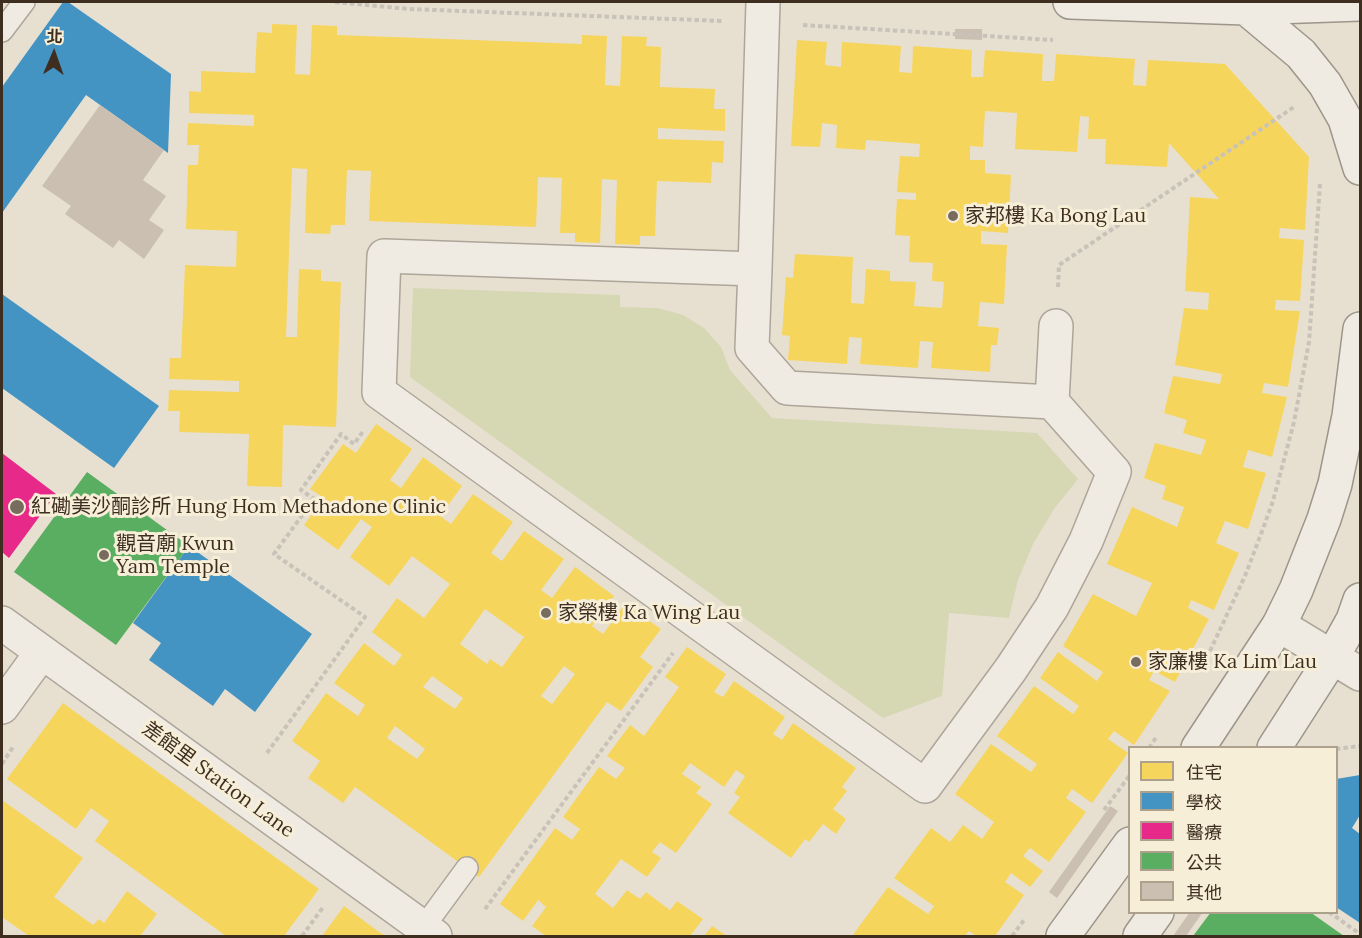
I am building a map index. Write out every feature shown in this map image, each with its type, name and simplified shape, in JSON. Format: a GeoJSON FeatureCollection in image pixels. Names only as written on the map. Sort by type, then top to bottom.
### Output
{"type":"FeatureCollection","features":[{"type":"Feature","properties":{"kind":"street"},"geometry":{"type":"LineString","coordinates":[[1070,2],[1246,8],[1360,4]]}},
{"type":"Feature","properties":{"kind":"street"},"geometry":{"type":"LineString","coordinates":[[1246,8],[1302,54],[1325,84],[1345,119],[1360,168]]}},
{"type":"Feature","properties":{"kind":"street"},"geometry":{"type":"LineString","coordinates":[[763,12],[752,348],[788,387],[1052,402]]}},
{"type":"Feature","properties":{"kind":"street"},"geometry":{"type":"LineString","coordinates":[[755,269],[384,256],[379,392],[925,786],[1011,669],[1052,607],[1086,541],[1114,472],[1052,402],[1056,326]]}},
{"type":"Feature","properties":{"kind":"street"},"geometry":{"type":"LineString","coordinates":[[1199,746],[1260,657],[1279,625],[1317,537],[1335,484],[1349,416],[1360,329]]}},
{"type":"Feature","properties":{"kind":"street"},"geometry":{"type":"LineString","coordinates":[[1275,746],[1333,656],[1353,620],[1360,600]]}},
{"type":"Feature","properties":{"kind":"street","name":"差館里 Station Lane"},"geometry":{"type":"LineString","coordinates":[[2,622],[429,932]]}},
{"type":"Feature","properties":{"kind":"street"},"geometry":{"type":"LineString","coordinates":[[1279,625],[1360,674]]}},
{"type":"Feature","properties":{"kind":"street"},"geometry":{"type":"LineString","coordinates":[[2,707],[42,652]]}},
{"type":"Feature","properties":{"kind":"street"},"geometry":{"type":"LineString","coordinates":[[1063,936],[1128,847]]}},
{"type":"Feature","properties":{"kind":"street"},"geometry":{"type":"LineString","coordinates":[[1140,936],[1156,914]]}},
{"type":"Feature","properties":{"kind":"lane"},"geometry":{"type":"LineString","coordinates":[[2,31],[24,2]]}},
{"type":"Feature","properties":{"kind":"lane"},"geometry":{"type":"LineString","coordinates":[[429,932],[467,868]]}},
{"type":"Feature","properties":{"kind":"path"},"geometry":{"type":"LineString","coordinates":[[335,2],[409,9],[763,12],[1056,40]]}},
{"type":"Feature","properties":{"kind":"path"},"geometry":{"type":"LineString","coordinates":[[1056,326],[1059,265],[1294,107]]}},
{"type":"Feature","properties":{"kind":"path"},"geometry":{"type":"LineString","coordinates":[[1205,659],[1245,576],[1261,534],[1273,501],[1294,422],[1311,322],[1321,175]]}},
{"type":"Feature","properties":{"kind":"path"},"geometry":{"type":"LineString","coordinates":[[267,753],[365,618],[274,554],[314,500],[301,490],[341,434],[354,444],[387,398]]}},
{"type":"Feature","properties":{"kind":"path"},"geometry":{"type":"LineString","coordinates":[[485,909],[697,621]]}},
{"type":"Feature","properties":{"kind":"path"},"geometry":{"type":"LineString","coordinates":[[1150,746],[1162,729]]}},
{"type":"Feature","properties":{"kind":"path"},"geometry":{"type":"LineString","coordinates":[[1338,749],[1360,746]]}},
{"type":"Feature","properties":{"kind":"path"},"geometry":{"type":"LineString","coordinates":[[302,936],[327,902]]}},
{"type":"Feature","properties":{"kind":"path"},"geometry":{"type":"LineString","coordinates":[[1332,914],[1360,934]]}},
{"type":"Feature","properties":{"kind":"green space"},"geometry":{"type":"Polygon","coordinates":[[[413,288],[620,295],[620,307],[658,308],[683,315],[704,328],[721,347],[730,370],[772,418],[1037,433],[1078,479],[1054,509],[1033,544],[1018,580],[1009,618],[949,613],[942,696],[883,718],[410,377],[413,288]]]}},
{"type":"Feature","properties":{"kind":"building: 住宅"},"geometry":{"type":"Polygon","coordinates":[[[272,24],[297,25],[295,74],[310,75],[312,25],[337,26],[337,35],[582,44],[582,35],[607,36],[605,85],[620,86],[622,36],[647,37],[646,46],[661,47],[660,87],[715,89],[714,109],[725,109],[725,131],[658,128],[658,139],[724,141],[723,163],[712,162],[711,183],[657,181],[655,236],[640,236],[640,245],[615,244],[617,180],[602,179],[600,243],[575,242],[575,233],[560,233],[562,178],[538,177],[536,227],[369,221],[371,171],[347,170],[345,225],[331,225],[330,234],[305,233],[307,169],[292,168],[286,337],[297,337],[299,269],[321,270],[321,281],[341,282],[336,427],[283,425],[282,487],[247,486],[249,434],[179,432],[180,411],[168,411],[169,390],[239,392],[239,381],[169,379],[170,358],[181,358],[185,265],[236,267],[237,231],[186,229],[188,165],[198,165],[199,145],[187,145],[188,123],[254,126],[254,115],[189,113],[189,91],[201,92],[201,71],[255,73],[257,32],[272,33],[272,24]]]}},
{"type":"Feature","properties":{"kind":"building: 住宅"},"geometry":{"type":"Polygon","coordinates":[[[797,40],[827,42],[825,65],[841,67],[842,42],[901,46],[899,72],[912,73],[913,46],[972,50],[971,77],[983,77],[985,50],[1043,54],[1042,81],[1054,81],[1056,54],[1135,59],[1133,85],[1146,86],[1148,60],[1225,64],[1309,157],[1305,230],[1280,228],[1279,238],[1304,240],[1300,301],[1276,300],[1275,310],[1300,311],[1288,387],[1264,383],[1262,393],[1287,397],[1272,457],[1248,450],[1243,467],[1266,473],[1248,529],[1225,521],[1216,543],[1239,553],[1214,610],[1191,600],[1188,608],[1209,619],[1175,682],[1154,671],[1149,680],[1170,691],[1134,745],[1114,731],[1108,739],[1128,753],[1092,803],[1072,789],[1066,798],[1086,812],[1049,862],[1030,848],[1023,856],[1043,871],[1030,887],[1011,873],[1005,882],[1024,895],[995,936],[976,936],[969,931],[965,936],[852,936],[888,887],[928,914],[934,906],[894,878],[931,828],[950,842],[963,825],[982,839],[994,822],[955,794],[991,744],[1031,772],[1037,764],[997,736],[1034,686],[1073,714],[1079,706],[1040,678],[1058,652],[1097,681],[1103,672],[1063,646],[1093,594],[1136,616],[1152,583],[1107,564],[1132,507],[1177,527],[1184,507],[1162,499],[1166,486],[1144,478],[1155,443],[1201,455],[1206,440],[1183,433],[1187,420],[1164,413],[1173,376],[1220,384],[1222,374],[1175,365],[1184,308],[1208,310],[1209,293],[1185,291],[1190,197],[1219,199],[1169,143],[1167,167],[1105,164],[1106,139],[1088,139],[1089,117],[1080,116],[1077,152],[1015,149],[1017,113],[985,111],[983,147],[970,146],[970,160],[985,160],[985,173],[1011,175],[1008,233],[981,231],[981,244],[1007,245],[1004,304],[980,302],[978,326],[999,328],[997,345],[991,345],[990,372],[931,368],[933,342],[920,341],[918,368],[860,364],[862,338],[849,337],[847,364],[788,360],[790,336],[782,335],[786,277],[793,278],[795,254],[853,257],[851,303],[864,304],[866,269],[890,271],[890,281],[916,282],[914,306],[942,308],[944,282],[932,281],[933,263],[909,262],[910,236],[895,235],[897,199],[916,200],[916,193],[897,192],[900,156],[919,157],[920,144],[866,140],[865,150],[836,148],[837,125],[822,123],[820,147],[791,146],[797,40]]]}},
{"type":"Feature","properties":{"kind":"building: 住宅","name":"家榮樓 Ka Wing Lau"},"geometry":{"type":"Polygon","coordinates":[[[376,424],[412,449],[390,480],[401,488],[423,457],[462,486],[440,516],[451,524],[473,494],[513,522],[491,553],[502,561],[524,531],[564,559],[541,590],[552,598],[575,567],[614,596],[592,626],[603,634],[625,604],[661,629],[640,657],[653,667],[621,711],[607,702],[479,877],[355,787],[343,803],[308,778],[320,761],[292,741],[326,693],[358,716],[365,705],[334,683],[364,643],[394,666],[402,655],[372,632],[397,598],[424,618],[450,584],[412,556],[389,586],[350,557],[372,527],[361,519],[338,550],[304,525],[324,498],[310,489],[343,444],[356,453],[376,424]],[[485,609],[460,644],[487,664],[490,659],[502,667],[524,637],[485,609]],[[564,666],[541,696],[552,704],[575,674],[564,666]],[[432,676],[423,687],[455,709],[463,698],[432,676]],[[395,726],[387,738],[417,759],[425,749],[395,726]]]}},
{"type":"Feature","properties":{"kind":"building: 住宅"},"geometry":{"type":"Polygon","coordinates":[[[687,647],[726,674],[714,692],[723,697],[734,681],[785,717],[773,734],[782,740],[793,723],[856,768],[842,787],[847,791],[833,809],[846,819],[836,834],[823,824],[809,842],[805,839],[791,858],[728,813],[740,797],[734,793],[745,776],[736,770],[724,787],[690,763],[682,774],[701,787],[696,793],[712,804],[676,853],[660,842],[652,852],[661,858],[647,877],[621,859],[595,894],[613,908],[627,890],[640,899],[646,892],[670,910],[677,901],[703,919],[690,936],[546,936],[532,926],[546,907],[538,900],[523,921],[500,904],[555,828],[572,840],[580,829],[563,817],[599,767],[616,779],[625,768],[607,756],[630,725],[644,736],[679,687],[665,677],[687,647]]]}},
{"type":"Feature","properties":{"kind":"building: 住宅"},"geometry":{"type":"Polygon","coordinates":[[[63,703],[319,889],[284,936],[226,936],[95,841],[109,821],[91,808],[76,829],[7,779],[63,703]]]}},
{"type":"Feature","properties":{"kind":"building: 住宅"},"geometry":{"type":"Polygon","coordinates":[[[2,800],[83,858],[54,897],[93,925],[99,919],[104,923],[127,891],[157,914],[140,936],[29,936],[2,917],[2,800]]]}},
{"type":"Feature","properties":{"kind":"building: 住宅"},"geometry":{"type":"Polygon","coordinates":[[[344,906],[379,932],[386,936],[322,936],[344,906]]]}},
{"type":"Feature","properties":{"kind":"building: 住宅"},"geometry":{"type":"Polygon","coordinates":[[[712,926],[727,936],[704,936],[712,926]]]}},
{"type":"Feature","properties":{"kind":"building: 學校"},"geometry":{"type":"Polygon","coordinates":[[[63,2],[68,2],[171,74],[168,153],[86,95],[2,213],[2,87],[63,2]]]}},
{"type":"Feature","properties":{"kind":"building: 學校"},"geometry":{"type":"Polygon","coordinates":[[[2,294],[159,406],[114,468],[2,388],[2,294]]]}},
{"type":"Feature","properties":{"kind":"building: 學校"},"geometry":{"type":"Polygon","coordinates":[[[189,546],[312,634],[255,712],[225,689],[213,706],[149,660],[161,643],[133,623],[189,546]]]}},
{"type":"Feature","properties":{"kind":"building: 學校"},"geometry":{"type":"Polygon","coordinates":[[[1360,775],[1360,815],[1352,828],[1360,834],[1360,923],[1338,908],[1338,779],[1360,775]]]}},
{"type":"Feature","properties":{"kind":"building: 醫療"},"geometry":{"type":"Polygon","coordinates":[[[2,453],[56,494],[9,558],[2,552],[2,453]]]}},
{"type":"Feature","properties":{"kind":"building: 公共","name":"觀音廟 Kwun Yam Temple"},"geometry":{"type":"Polygon","coordinates":[[[87,472],[189,546],[116,645],[14,572],[87,472]]]}},
{"type":"Feature","properties":{"kind":"building: 公共"},"geometry":{"type":"Polygon","coordinates":[[[1210,914],[1313,914],[1344,936],[1193,936],[1210,914]]]}},
{"type":"Feature","properties":{"kind":"building: 其他"},"geometry":{"type":"Polygon","coordinates":[[[955,29],[982,29],[982,40],[955,39],[955,29]]]}},
{"type":"Feature","properties":{"kind":"building: 其他"},"geometry":{"type":"Polygon","coordinates":[[[100,105],[164,150],[143,180],[166,196],[149,220],[164,230],[144,259],[119,240],[113,248],[65,214],[71,206],[42,186],[100,105]]]}},
{"type":"Feature","properties":{"kind":"building: 其他"},"geometry":{"type":"Polygon","coordinates":[[[1110,806],[1118,811],[1057,898],[1049,892],[1110,806]]]}},
{"type":"Feature","properties":{"kind":"building: 其他"},"geometry":{"type":"Polygon","coordinates":[[[1189,914],[1202,914],[1186,936],[1173,936],[1189,914]]]}},
{"type":"Feature","properties":{"kind":"place","name":"家邦樓 Ka Bong Lau"},"geometry":{"type":"Point","coordinates":[953,216]}},
{"type":"Feature","properties":{"kind":"place","name":"紅磡美沙酮診所 Hung Hom Methadone Clinic"},"geometry":{"type":"Point","coordinates":[17,507]}},
{"type":"Feature","properties":{"kind":"place","name":"觀音廟 Kwun Yam Temple"},"geometry":{"type":"Point","coordinates":[104,555]}},
{"type":"Feature","properties":{"kind":"place","name":"家榮樓 Ka Wing Lau"},"geometry":{"type":"Point","coordinates":[546,613]}},
{"type":"Feature","properties":{"kind":"place","name":"家廉樓 Ka Lim Lau"},"geometry":{"type":"Point","coordinates":[1136,662]}}]}
